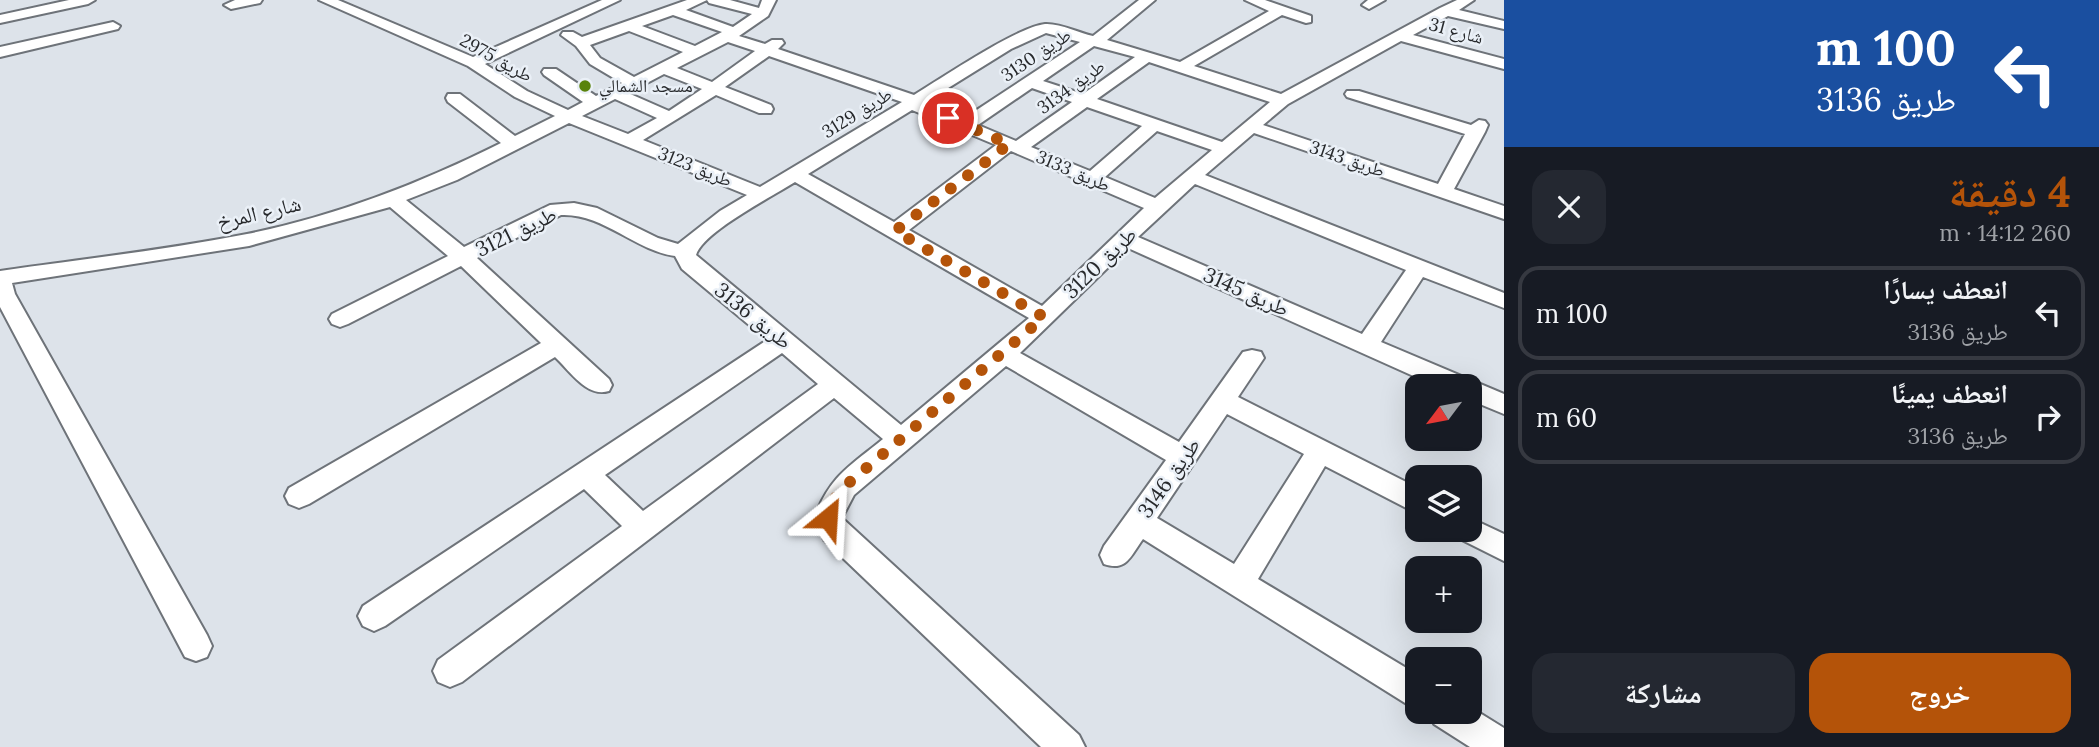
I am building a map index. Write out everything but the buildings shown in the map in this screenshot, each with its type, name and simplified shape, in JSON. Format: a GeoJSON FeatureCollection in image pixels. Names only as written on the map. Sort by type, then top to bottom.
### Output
{"type":"FeatureCollection","features":[{"type":"Feature","properties":{"kind":"street"},"geometry":{"type":"LineString","coordinates":[[0,19],[88,0]]}},
{"type":"Feature","properties":{"kind":"street"},"geometry":{"type":"LineString","coordinates":[[231,5],[255,0]]}},
{"type":"Feature","properties":{"kind":"street","name":"طريق 2975"},"geometry":{"type":"LineString","coordinates":[[326,0],[473,63],[521,94],[568,116]]}},
{"type":"Feature","properties":{"kind":"street"},"geometry":{"type":"LineString","coordinates":[[473,63],[614,0]]}},
{"type":"Feature","properties":{"kind":"street"},"geometry":{"type":"LineString","coordinates":[[581,43],[700,0]]}},
{"type":"Feature","properties":{"kind":"street"},"geometry":{"type":"LineString","coordinates":[[714,0],[770,4]]}},
{"type":"Feature","properties":{"kind":"street","name":"طريق 3130"},"geometry":{"type":"LineString","coordinates":[[965,126],[1094,41],[1148,0]]}},
{"type":"Feature","properties":{"kind":"street"},"geometry":{"type":"LineString","coordinates":[[1252,0],[1306,19]]}},
{"type":"Feature","properties":{"kind":"street","name":"طريق 3120"},"geometry":{"type":"LineString","coordinates":[[1068,747],[834,531],[828,518],[836,497],[844,487],[1004,354],[1157,206],[1282,100],[1467,0]]}},
{"type":"Feature","properties":{"kind":"street","name":"طريق 3133"},"geometry":{"type":"LineString","coordinates":[[630,4],[666,12],[730,34],[767,51],[914,102],[1157,206]]}},
{"type":"Feature","properties":{"kind":"street","name":"شارع المرخ"},"geometry":{"type":"LineString","coordinates":[[0,278],[249,240],[337,218],[393,199],[450,176],[730,34],[770,4]]}},
{"type":"Feature","properties":{"kind":"street"},"geometry":{"type":"LineString","coordinates":[[1182,67],[1281,10]]}},
{"type":"Feature","properties":{"kind":"street"},"geometry":{"type":"LineString","coordinates":[[1445,11],[1504,25]]}},
{"type":"Feature","properties":{"kind":"street"},"geometry":{"type":"LineString","coordinates":[[0,52],[113,26]]}},
{"type":"Feature","properties":{"kind":"street"},"geometry":{"type":"LineString","coordinates":[[630,26],[695,52]]}},
{"type":"Feature","properties":{"kind":"street"},"geometry":{"type":"LineString","coordinates":[[555,28],[581,43],[595,61],[634,83]]}},
{"type":"Feature","properties":{"kind":"street","name":"طريق 3129"},"geometry":{"type":"LineString","coordinates":[[762,194],[1006,46],[1034,32],[1048,28],[1094,41]]}},
{"type":"Feature","properties":{"kind":"street","name":"شارع 31"},"geometry":{"type":"LineString","coordinates":[[1398,36],[1504,64]]}},
{"type":"Feature","properties":{"kind":"street","name":"طريق 3123"},"geometry":{"type":"LineString","coordinates":[[629,141],[701,99],[783,40]]}},
{"type":"Feature","properties":{"kind":"street"},"geometry":{"type":"LineString","coordinates":[[1094,41],[1282,100]]}},
{"type":"Feature","properties":{"kind":"street","name":"طريق 3134"},"geometry":{"type":"LineString","coordinates":[[1014,146],[1085,101],[1147,56]]}},
{"type":"Feature","properties":{"kind":"street"},"geometry":{"type":"LineString","coordinates":[[664,68],[765,109]]}},
{"type":"Feature","properties":{"kind":"street"},"geometry":{"type":"LineString","coordinates":[[550,72],[595,103]]}},
{"type":"Feature","properties":{"kind":"street"},"geometry":{"type":"LineString","coordinates":[[1031,82],[1223,148]]}},
{"type":"Feature","properties":{"kind":"street","name":"طريق 3123"},"geometry":{"type":"LineString","coordinates":[[615,93],[669,117]]}},
{"type":"Feature","properties":{"kind":"street"},"geometry":{"type":"LineString","coordinates":[[1353,94],[1478,129],[1443,192]]}},
{"type":"Feature","properties":{"kind":"street"},"geometry":{"type":"LineString","coordinates":[[454,98],[514,144]]}},
{"type":"Feature","properties":{"kind":"street","name":"طريق 3123"},"geometry":{"type":"LineString","coordinates":[[568,116],[762,194]]}},
{"type":"Feature","properties":{"kind":"street"},"geometry":{"type":"LineString","coordinates":[[1092,179],[1154,125]]}},
{"type":"Feature","properties":{"kind":"street","name":"طريق 3143"},"geometry":{"type":"LineString","coordinates":[[1250,126],[1504,213]]}},
{"type":"Feature","properties":{"kind":"street"},"geometry":{"type":"LineString","coordinates":[[895,231],[1014,146]]}},
{"type":"Feature","properties":{"kind":"street"},"geometry":{"type":"LineString","coordinates":[[797,175],[1044,317]]}},
{"type":"Feature","properties":{"kind":"street"},"geometry":{"type":"LineString","coordinates":[[1192,176],[1504,301]]}},
{"type":"Feature","properties":{"kind":"street"},"geometry":{"type":"LineString","coordinates":[[684,251],[689,243],[709,227],[762,194]]}},
{"type":"Feature","properties":{"kind":"street","name":"طريق 3121"},"geometry":{"type":"LineString","coordinates":[[393,199],[463,257],[600,385]]}},
{"type":"Feature","properties":{"kind":"street","name":"طريق 3121"},"geometry":{"type":"LineString","coordinates":[[340,319],[540,216],[567,208],[594,212],[663,249],[684,251]]}},
{"type":"Feature","properties":{"kind":"street","name":"طريق 3145"},"geometry":{"type":"LineString","coordinates":[[1125,239],[1433,374]]}},
{"type":"Feature","properties":{"kind":"street","name":"طريق 3136"},"geometry":{"type":"LineString","coordinates":[[684,251],[690,264],[902,440]]}},
{"type":"Feature","properties":{"kind":"street"},"geometry":{"type":"LineString","coordinates":[[1367,345],[1419,267]]}},
{"type":"Feature","properties":{"kind":"street"},"geometry":{"type":"LineString","coordinates":[[0,278],[6,297],[196,646]]}},
{"type":"Feature","properties":{"kind":"street"},"geometry":{"type":"LineString","coordinates":[[374,615],[784,340]]}},
{"type":"Feature","properties":{"kind":"street"},"geometry":{"type":"LineString","coordinates":[[299,496],[557,345]]}},
{"type":"Feature","properties":{"kind":"street"},"geometry":{"type":"LineString","coordinates":[[1004,354],[1184,457]]}},
{"type":"Feature","properties":{"kind":"street","name":"طريق 3146"},"geometry":{"type":"LineString","coordinates":[[1115,555],[1252,358]]}},
{"type":"Feature","properties":{"kind":"street"},"geometry":{"type":"LineString","coordinates":[[450,671],[835,384]]}},
{"type":"Feature","properties":{"kind":"street"},"geometry":{"type":"LineString","coordinates":[[1482,395],[1504,405]]}},
{"type":"Feature","properties":{"kind":"street"},"geometry":{"type":"LineString","coordinates":[[1223,400],[1405,495]]}},
{"type":"Feature","properties":{"kind":"street"},"geometry":{"type":"LineString","coordinates":[[1239,583],[1320,451]]}},
{"type":"Feature","properties":{"kind":"street"},"geometry":{"type":"LineString","coordinates":[[586,473],[643,529]]}},
{"type":"Feature","properties":{"kind":"street"},"geometry":{"type":"LineString","coordinates":[[1138,521],[1405,687]]}},
{"type":"Feature","properties":{"kind":"street"},"geometry":{"type":"LineString","coordinates":[[1482,536],[1504,548]]}},
{"type":"Feature","properties":{"kind":"street"},"geometry":{"type":"LineString","coordinates":[[1465,724],[1502,747]]}},
{"type":"Feature","properties":{"kind":"place","name":"مسجد الشمالي"},"geometry":{"type":"Point","coordinates":[585,86]}},
{"type":"Feature","properties":{"kind":"route"},"geometry":{"type":"LineString","coordinates":[[828,518],[836,497],[844,487],[1004,354],[1044,317],[895,231],[1009,144],[948,118]]}}]}
